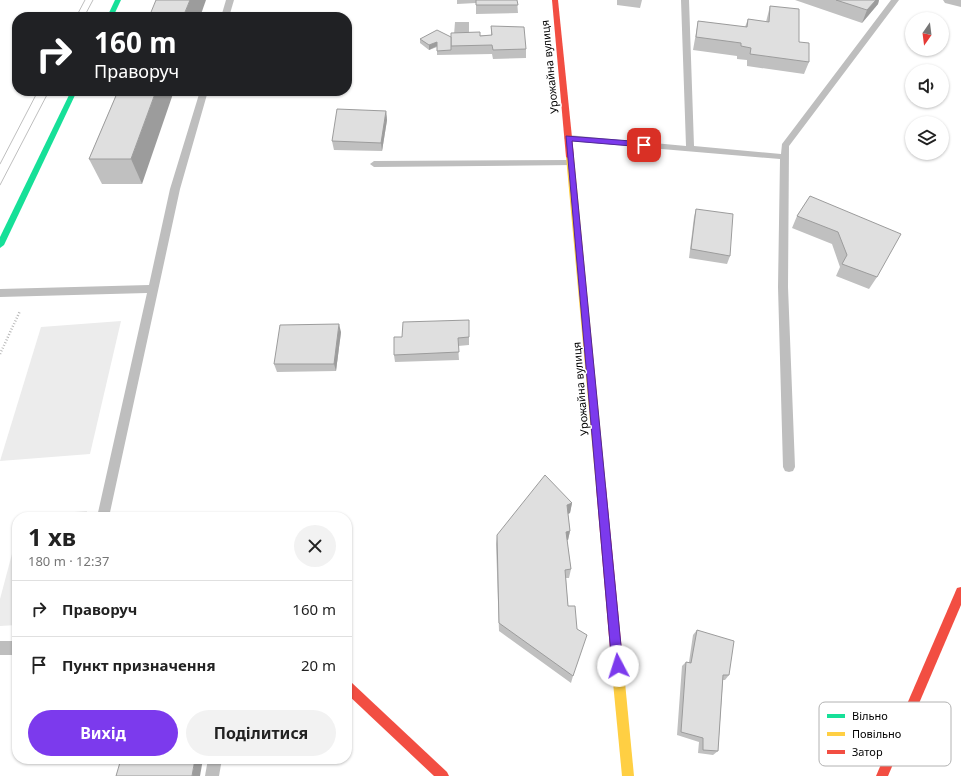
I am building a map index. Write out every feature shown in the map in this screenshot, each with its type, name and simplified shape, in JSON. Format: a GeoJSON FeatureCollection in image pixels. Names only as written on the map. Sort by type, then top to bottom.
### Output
{"type":"FeatureCollection","features":[{"type":"Feature","properties":{"kind":"street"},"geometry":{"type":"LineString","coordinates":[[112,12],[118,0]]}},
{"type":"Feature","properties":{"kind":"street","name":"Урожайна вулиця"},"geometry":{"type":"LineString","coordinates":[[555,0],[628,776]]}},
{"type":"Feature","properties":{"kind":"street"},"geometry":{"type":"LineString","coordinates":[[0,245],[72,96]]}},
{"type":"Feature","properties":{"kind":"street"},"geometry":{"type":"LineString","coordinates":[[914,702],[961,592]]}},
{"type":"Feature","properties":{"kind":"street"},"geometry":{"type":"LineString","coordinates":[[352,691],[443,776]]}},
{"type":"Feature","properties":{"kind":"street"},"geometry":{"type":"LineString","coordinates":[[882,776],[886,766]]}},
{"type":"Feature","properties":{"kind":"lane"},"geometry":{"type":"LineString","coordinates":[[227,12],[230,0]]}},
{"type":"Feature","properties":{"kind":"lane"},"geometry":{"type":"LineString","coordinates":[[685,0],[690,149]]}},
{"type":"Feature","properties":{"kind":"lane"},"geometry":{"type":"LineString","coordinates":[[789,467],[782,288],[785,146],[895,0]]}},
{"type":"Feature","properties":{"kind":"lane"},"geometry":{"type":"LineString","coordinates":[[105,512],[175,189],[203,96]]}},
{"type":"Feature","properties":{"kind":"lane"},"geometry":{"type":"LineString","coordinates":[[568,138],[785,157]]}},
{"type":"Feature","properties":{"kind":"lane"},"geometry":{"type":"LineString","coordinates":[[374,164],[571,163]]}},
{"type":"Feature","properties":{"kind":"lane"},"geometry":{"type":"LineString","coordinates":[[0,292],[153,289]]}},
{"type":"Feature","properties":{"kind":"lane"},"geometry":{"type":"LineString","coordinates":[[0,648],[12,648]]}},
{"type":"Feature","properties":{"kind":"lane"},"geometry":{"type":"LineString","coordinates":[[212,776],[214,764]]}},
{"type":"Feature","properties":{"kind":"path"},"geometry":{"type":"LineString","coordinates":[[0,354],[29,292]]}},
{"type":"Feature","properties":{"kind":"shaded area"},"geometry":{"type":"Polygon","coordinates":[[[455,22],[469,22],[469,35],[454,35],[455,22]]]}},
{"type":"Feature","properties":{"kind":"shaded area"},"geometry":{"type":"Polygon","coordinates":[[[121,321],[90,454],[0,461],[41,327],[121,321]]]}},
{"type":"Feature","properties":{"kind":"shaded area"},"geometry":{"type":"Polygon","coordinates":[[[12,554],[12,625],[0,626],[0,599],[12,554]]]}},
{"type":"Feature","properties":{"kind":"building"},"geometry":{"type":"Polygon","coordinates":[[[156,0],[190,0],[185,12],[151,12],[156,0]]]}},
{"type":"Feature","properties":{"kind":"building"},"geometry":{"type":"Polygon","coordinates":[[[476,0],[517,0],[518,5],[476,5],[476,0]]]}},
{"type":"Feature","properties":{"kind":"building"},"geometry":{"type":"Polygon","coordinates":[[[836,0],[876,0],[867,10],[836,0]]]}},
{"type":"Feature","properties":{"kind":"building"},"geometry":{"type":"Polygon","coordinates":[[[770,6],[799,9],[799,42],[809,43],[809,62],[750,54],[751,48],[741,46],[741,43],[696,37],[698,21],[747,27],[748,19],[769,22],[770,6]]]}},
{"type":"Feature","properties":{"kind":"building"},"geometry":{"type":"Polygon","coordinates":[[[491,26],[524,27],[526,49],[493,50],[492,45],[451,46],[451,33],[480,32],[480,36],[492,35],[491,26]]]}},
{"type":"Feature","properties":{"kind":"building"},"geometry":{"type":"Polygon","coordinates":[[[437,30],[451,37],[451,50],[437,51],[437,42],[429,45],[420,39],[437,30]]]}},
{"type":"Feature","properties":{"kind":"building"},"geometry":{"type":"Polygon","coordinates":[[[116,96],[154,96],[131,159],[89,159],[116,96]]]}},
{"type":"Feature","properties":{"kind":"building"},"geometry":{"type":"Polygon","coordinates":[[[337,109],[386,111],[381,143],[332,141],[337,109]]]}},
{"type":"Feature","properties":{"kind":"building"},"geometry":{"type":"Polygon","coordinates":[[[810,196],[901,234],[877,277],[842,264],[847,255],[838,232],[797,216],[810,196]]]}},
{"type":"Feature","properties":{"kind":"building"},"geometry":{"type":"Polygon","coordinates":[[[696,209],[733,214],[730,256],[691,249],[696,209]]]}},
{"type":"Feature","properties":{"kind":"building"},"geometry":{"type":"Polygon","coordinates":[[[469,320],[469,337],[458,338],[459,352],[394,355],[394,337],[402,337],[403,322],[469,320]]]}},
{"type":"Feature","properties":{"kind":"building"},"geometry":{"type":"Polygon","coordinates":[[[339,324],[334,364],[274,364],[280,325],[339,324]]]}},
{"type":"Feature","properties":{"kind":"building"},"geometry":{"type":"Polygon","coordinates":[[[545,475],[572,503],[567,505],[570,531],[566,532],[571,569],[565,570],[568,606],[575,606],[577,629],[587,635],[573,676],[499,623],[497,535],[545,475]]]}},
{"type":"Feature","properties":{"kind":"building"},"geometry":{"type":"Polygon","coordinates":[[[697,630],[734,641],[729,675],[723,675],[718,751],[703,750],[703,738],[681,732],[686,662],[691,663],[697,630]]]}},
{"type":"Feature","properties":{"kind":"building"},"geometry":{"type":"Polygon","coordinates":[[[120,764],[194,764],[192,776],[116,776],[120,764]]]}},
{"type":"Feature","properties":{"kind":"tram line"},"geometry":{"type":"LineString","coordinates":[[79,12],[85,0]]}},
{"type":"Feature","properties":{"kind":"tram line"},"geometry":{"type":"LineString","coordinates":[[87,12],[93,0]]}},
{"type":"Feature","properties":{"kind":"tram line"},"geometry":{"type":"LineString","coordinates":[[0,164],[35,96]]}},
{"type":"Feature","properties":{"kind":"tram line"},"geometry":{"type":"LineString","coordinates":[[0,185],[46,96]]}},
{"type":"Feature","properties":{"kind":"traffic: fast"},"geometry":{"type":"LineString","coordinates":[[112,12],[118,0]]}},
{"type":"Feature","properties":{"kind":"traffic: fast"},"geometry":{"type":"LineString","coordinates":[[0,245],[72,96]]}},
{"type":"Feature","properties":{"kind":"traffic: slow"},"geometry":{"type":"LineString","coordinates":[[570,157],[601,487]]}},
{"type":"Feature","properties":{"kind":"traffic: slow"},"geometry":{"type":"LineString","coordinates":[[618,672],[628,776]]}},
{"type":"Feature","properties":{"kind":"traffic: jam"},"geometry":{"type":"LineString","coordinates":[[555,0],[570,157]]}},
{"type":"Feature","properties":{"kind":"traffic: jam"},"geometry":{"type":"LineString","coordinates":[[601,487],[618,672]]}},
{"type":"Feature","properties":{"kind":"traffic: jam"},"geometry":{"type":"LineString","coordinates":[[914,702],[961,592]]}},
{"type":"Feature","properties":{"kind":"traffic: jam"},"geometry":{"type":"LineString","coordinates":[[352,691],[443,776]]}},
{"type":"Feature","properties":{"kind":"traffic: jam"},"geometry":{"type":"LineString","coordinates":[[882,776],[886,766]]}},
{"type":"Feature","properties":{"kind":"route"},"geometry":{"type":"LineString","coordinates":[[618,666],[568,138],[644,145]]}}]}
